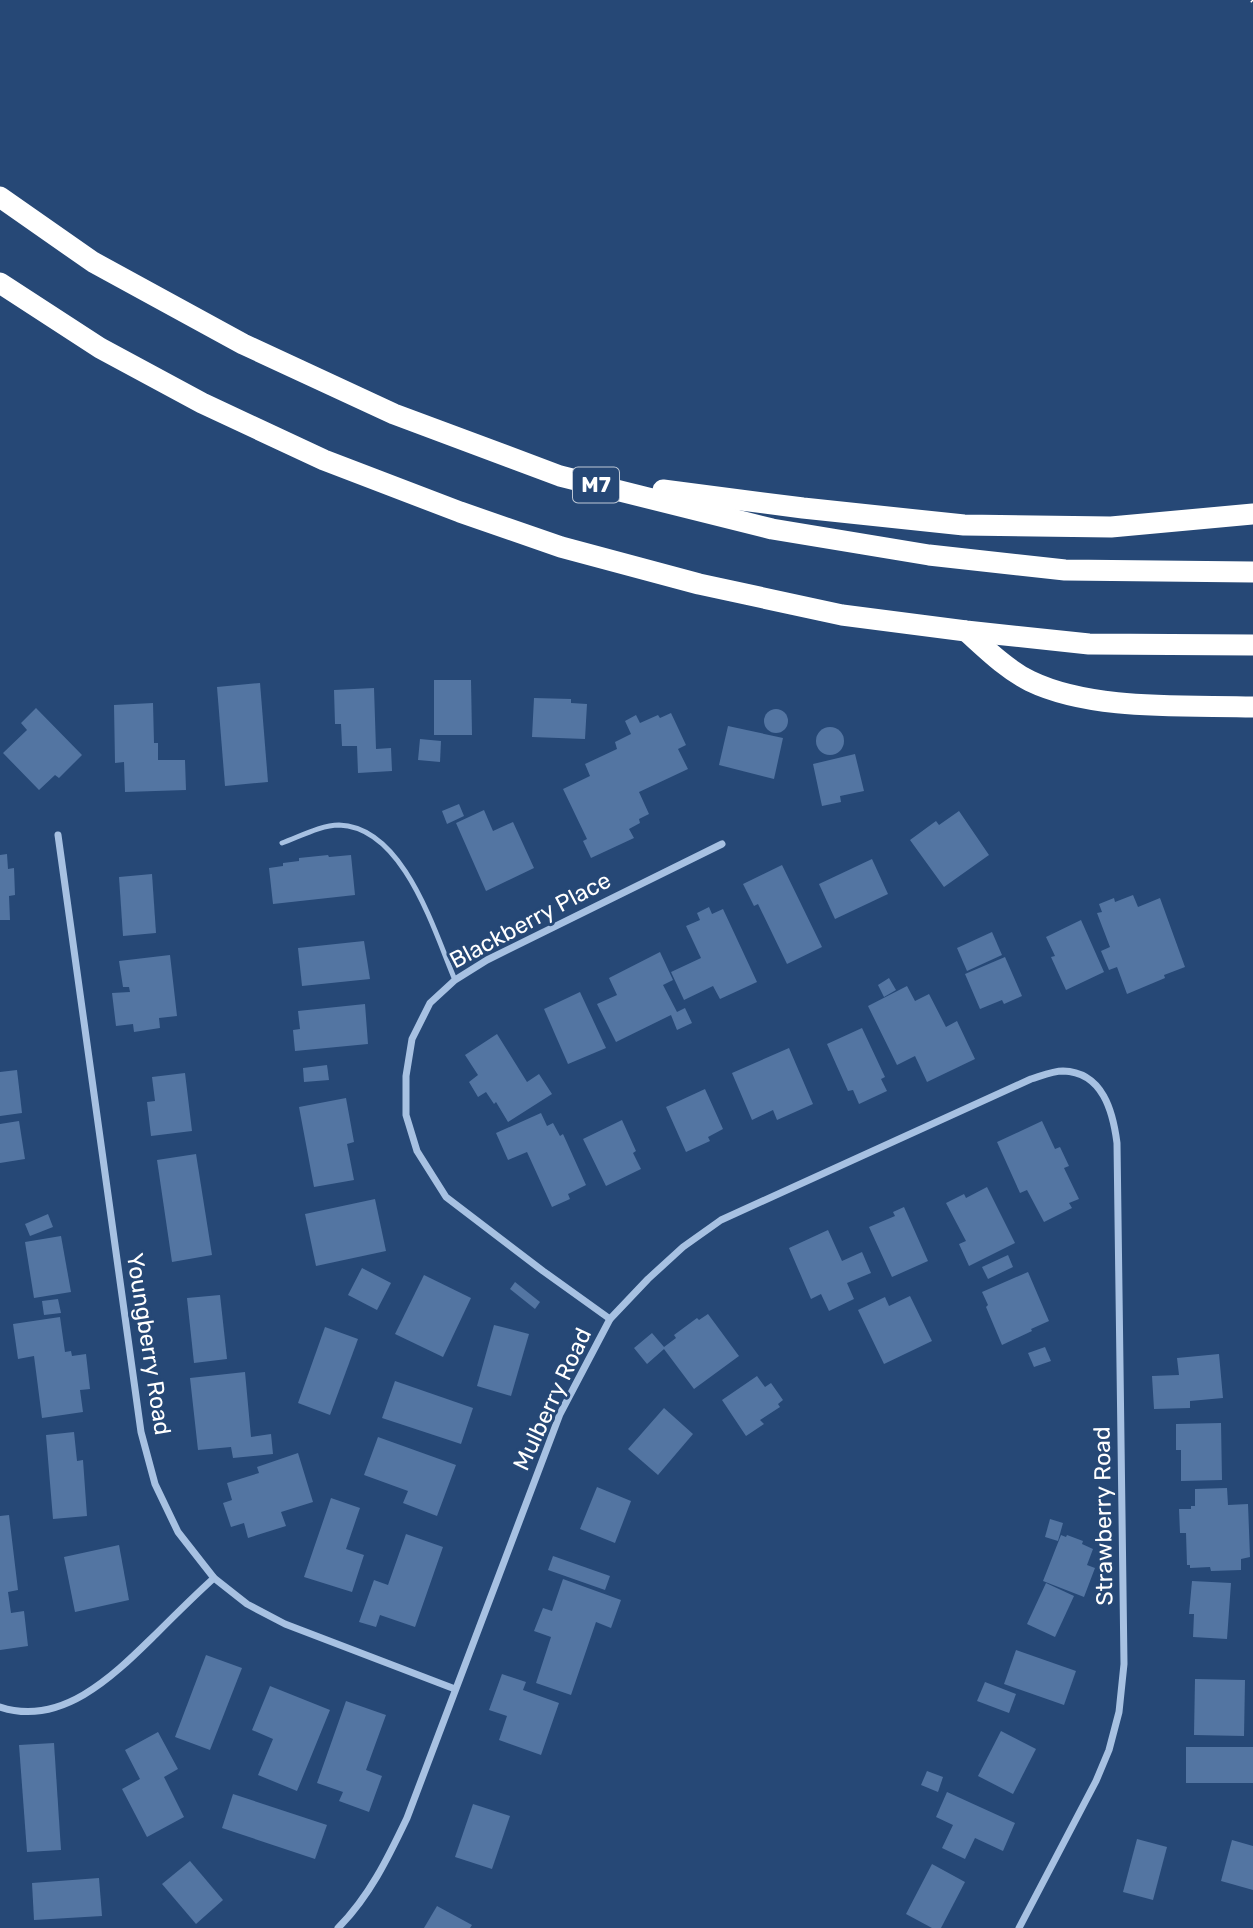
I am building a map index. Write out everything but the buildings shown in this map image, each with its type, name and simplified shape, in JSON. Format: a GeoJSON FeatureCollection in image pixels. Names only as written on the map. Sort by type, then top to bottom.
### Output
{"type":"FeatureCollection","features":[{"type":"Feature","properties":{"kind":"highway","name":"M7"},"geometry":{"type":"LineString","coordinates":[[0,197],[93,262],[243,344],[394,414],[560,477],[772,529],[929,555],[1065,570],[1253,572]]}},
{"type":"Feature","properties":{"kind":"highway"},"geometry":{"type":"LineString","coordinates":[[0,283],[100,348],[202,403],[324,460],[561,547],[699,584],[842,615],[1089,644],[1253,645]]}},
{"type":"Feature","properties":{"kind":"highway"},"geometry":{"type":"LineString","coordinates":[[560,477],[803,508],[964,525],[1111,527],[1253,514]]}},
{"type":"Feature","properties":{"kind":"highway"},"geometry":{"type":"LineString","coordinates":[[966,631],[999,660],[1029,680],[1066,695],[1129,703],[1253,707]]}},
{"type":"Feature","properties":{"kind":"street","name":"Youngberry Road"},"geometry":{"type":"LineString","coordinates":[[58,835],[141,1432],[155,1484],[178,1532],[214,1578],[247,1604],[285,1624],[455,1689]]}},
{"type":"Feature","properties":{"kind":"street","name":"Blackberry Place"},"geometry":{"type":"LineString","coordinates":[[610,1319],[543,1272],[446,1197],[417,1151],[406,1115],[412,1039],[430,1003],[455,981],[487,960],[722,844]]}},
{"type":"Feature","properties":{"kind":"street","name":"Mulberry Road"},"geometry":{"type":"LineString","coordinates":[[338,1928],[356,1910],[384,1865],[407,1818],[561,1414],[610,1319],[648,1279],[684,1247],[721,1220],[1031,1079],[1063,1071],[1079,1075],[1096,1086]]}},
{"type":"Feature","properties":{"kind":"street","name":"Strawberry Road"},"geometry":{"type":"LineString","coordinates":[[1019,1928],[1096,1781],[1109,1750],[1119,1712],[1125,1664],[1117,1143],[1113,1115],[1096,1086]]}},
{"type":"Feature","properties":{"kind":"street"},"geometry":{"type":"LineString","coordinates":[[0,1707],[44,1711],[79,1698],[114,1674],[214,1578]]}},
{"type":"Feature","properties":{"kind":"lane"},"geometry":{"type":"LineString","coordinates":[[282,842],[337,825],[356,828],[377,838],[414,886],[455,981]]}}]}
